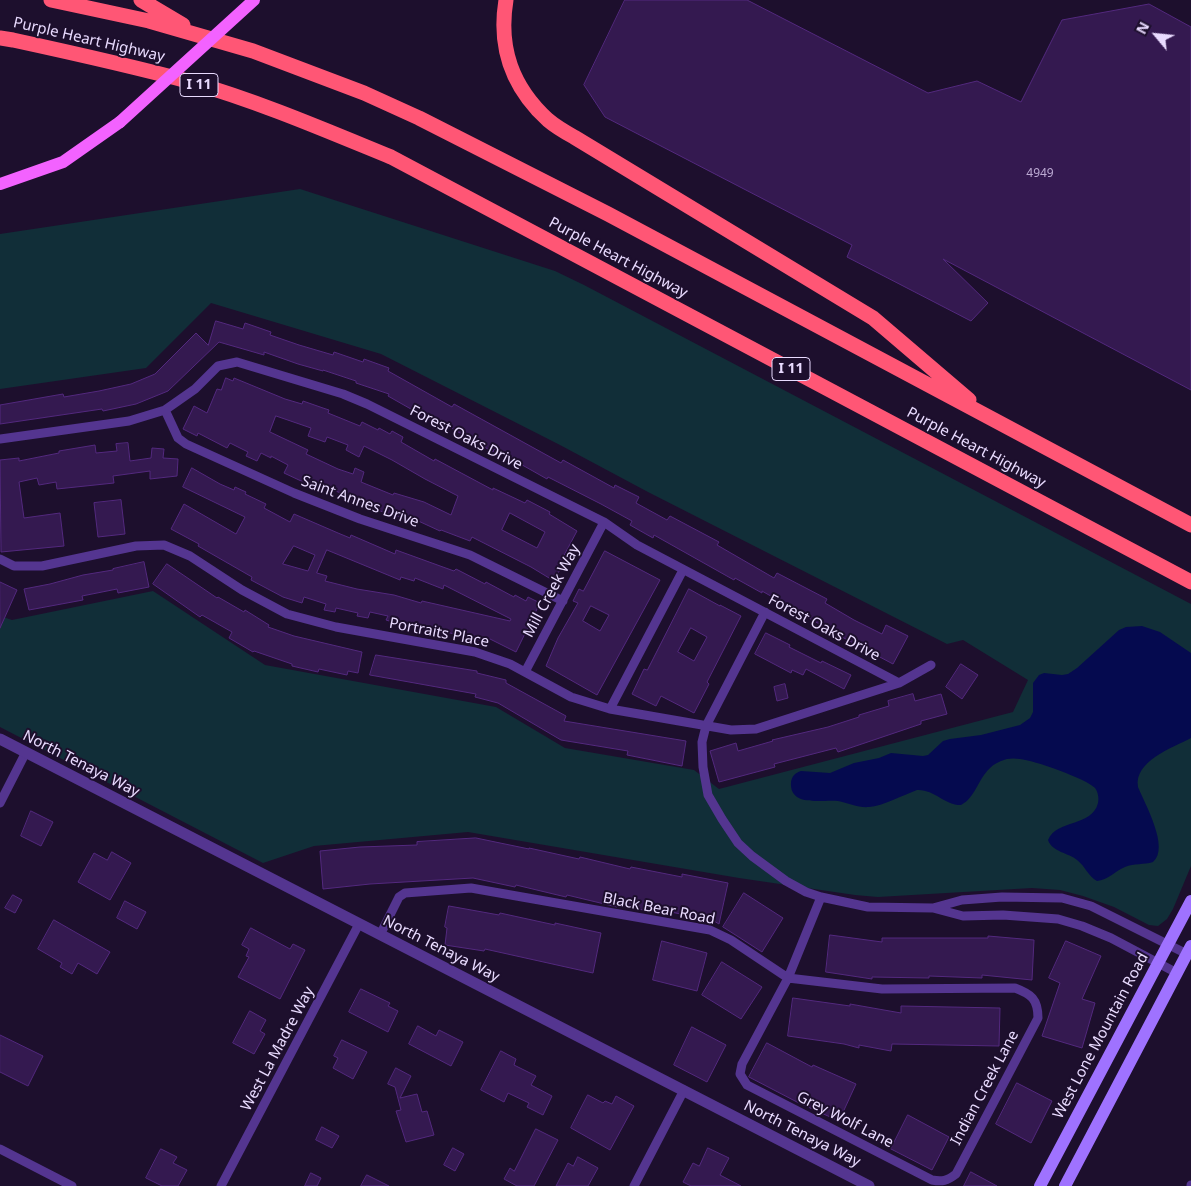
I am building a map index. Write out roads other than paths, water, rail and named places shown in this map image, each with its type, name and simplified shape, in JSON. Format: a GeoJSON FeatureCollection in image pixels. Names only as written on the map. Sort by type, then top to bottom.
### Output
{"type":"FeatureCollection","features":[{"type":"Feature","properties":{"kind":"highway","name":"Purple Heart Highway"},"geometry":{"type":"LineString","coordinates":[[51,0],[115,12],[253,51],[364,93],[419,118],[608,214],[1191,525]]}},
{"type":"Feature","properties":{"kind":"highway"},"geometry":{"type":"LineString","coordinates":[[141,0],[200,35]]}},
{"type":"Feature","properties":{"kind":"highway"},"geometry":{"type":"LineString","coordinates":[[506,0],[503,18],[505,47],[514,76],[530,101],[549,121],[873,318],[991,418]]}},
{"type":"Feature","properties":{"kind":"highway","name":"Purple Heart Highway"},"geometry":{"type":"LineString","coordinates":[[0,38],[115,62],[193,83],[291,116],[391,157],[1191,582]]}},
{"type":"Feature","properties":{"kind":"main road"},"geometry":{"type":"LineString","coordinates":[[0,184],[63,162],[120,122],[254,0]]}},
{"type":"Feature","properties":{"kind":"main road","name":"West Lone Mountain Road"},"geometry":{"type":"LineString","coordinates":[[1040,1186],[1191,901]]}},
{"type":"Feature","properties":{"kind":"main road"},"geometry":{"type":"LineString","coordinates":[[1064,1186],[1189,950]]}},
{"type":"Feature","properties":{"kind":"street","name":"Forest Oaks Drive"},"geometry":{"type":"LineString","coordinates":[[0,440],[129,421],[165,410],[195,389],[218,366],[237,362],[343,394],[367,404],[604,522],[636,545],[899,684]]}},
{"type":"Feature","properties":{"kind":"street","name":"Saint Annes Drive"},"geometry":{"type":"LineString","coordinates":[[165,410],[178,438],[186,444],[294,493],[352,516],[470,555],[563,601]]}},
{"type":"Feature","properties":{"kind":"street","name":"Mill Creek Way"},"geometry":{"type":"LineString","coordinates":[[525,672],[604,522]]}},
{"type":"Feature","properties":{"kind":"street","name":"Portraits Place"},"geometry":{"type":"LineString","coordinates":[[0,559],[14,566],[42,566],[136,546],[164,545],[190,556],[242,590],[287,614],[336,627],[475,652],[510,664],[571,697],[610,709],[731,730],[756,729],[899,684],[931,665]]}},
{"type":"Feature","properties":{"kind":"street"},"geometry":{"type":"LineString","coordinates":[[610,709],[683,570]]}},
{"type":"Feature","properties":{"kind":"street"},"geometry":{"type":"LineString","coordinates":[[765,612],[706,726],[702,742],[703,767],[708,795],[738,842],[752,856],[786,881],[806,892],[821,897],[868,907],[933,908],[963,916],[1003,915],[1058,919],[1096,932],[1177,972]]}},
{"type":"Feature","properties":{"kind":"street","name":"North Tenaya Way"},"geometry":{"type":"LineString","coordinates":[[0,739],[869,1186]]}},
{"type":"Feature","properties":{"kind":"street"},"geometry":{"type":"LineString","coordinates":[[0,802],[26,752]]}},
{"type":"Feature","properties":{"kind":"street","name":"Black Bear Road"},"geometry":{"type":"LineString","coordinates":[[380,935],[399,898],[406,893],[471,888],[710,930],[731,940],[788,978],[882,989],[1015,988],[1033,998]]}},
{"type":"Feature","properties":{"kind":"street"},"geometry":{"type":"LineString","coordinates":[[788,978],[821,897]]}},
{"type":"Feature","properties":{"kind":"street"},"geometry":{"type":"LineString","coordinates":[[933,908],[970,899],[1002,897],[1062,898],[1091,906],[1168,944],[1189,950]]}},
{"type":"Feature","properties":{"kind":"street","name":"West La Madre Way"},"geometry":{"type":"LineString","coordinates":[[221,1186],[359,924]]}},
{"type":"Feature","properties":{"kind":"street","name":"Grey Wolf Lane"},"geometry":{"type":"LineString","coordinates":[[788,978],[742,1064],[740,1074],[748,1085],[932,1180],[942,1182]]}},
{"type":"Feature","properties":{"kind":"street","name":"Indian Creek Lane"},"geometry":{"type":"LineString","coordinates":[[942,1182],[956,1174],[1038,1018],[1038,1009],[1033,998]]}},
{"type":"Feature","properties":{"kind":"street"},"geometry":{"type":"LineString","coordinates":[[634,1186],[684,1090]]}},
{"type":"Feature","properties":{"kind":"street"},"geometry":{"type":"LineString","coordinates":[[0,1149],[72,1186]]}}]}
